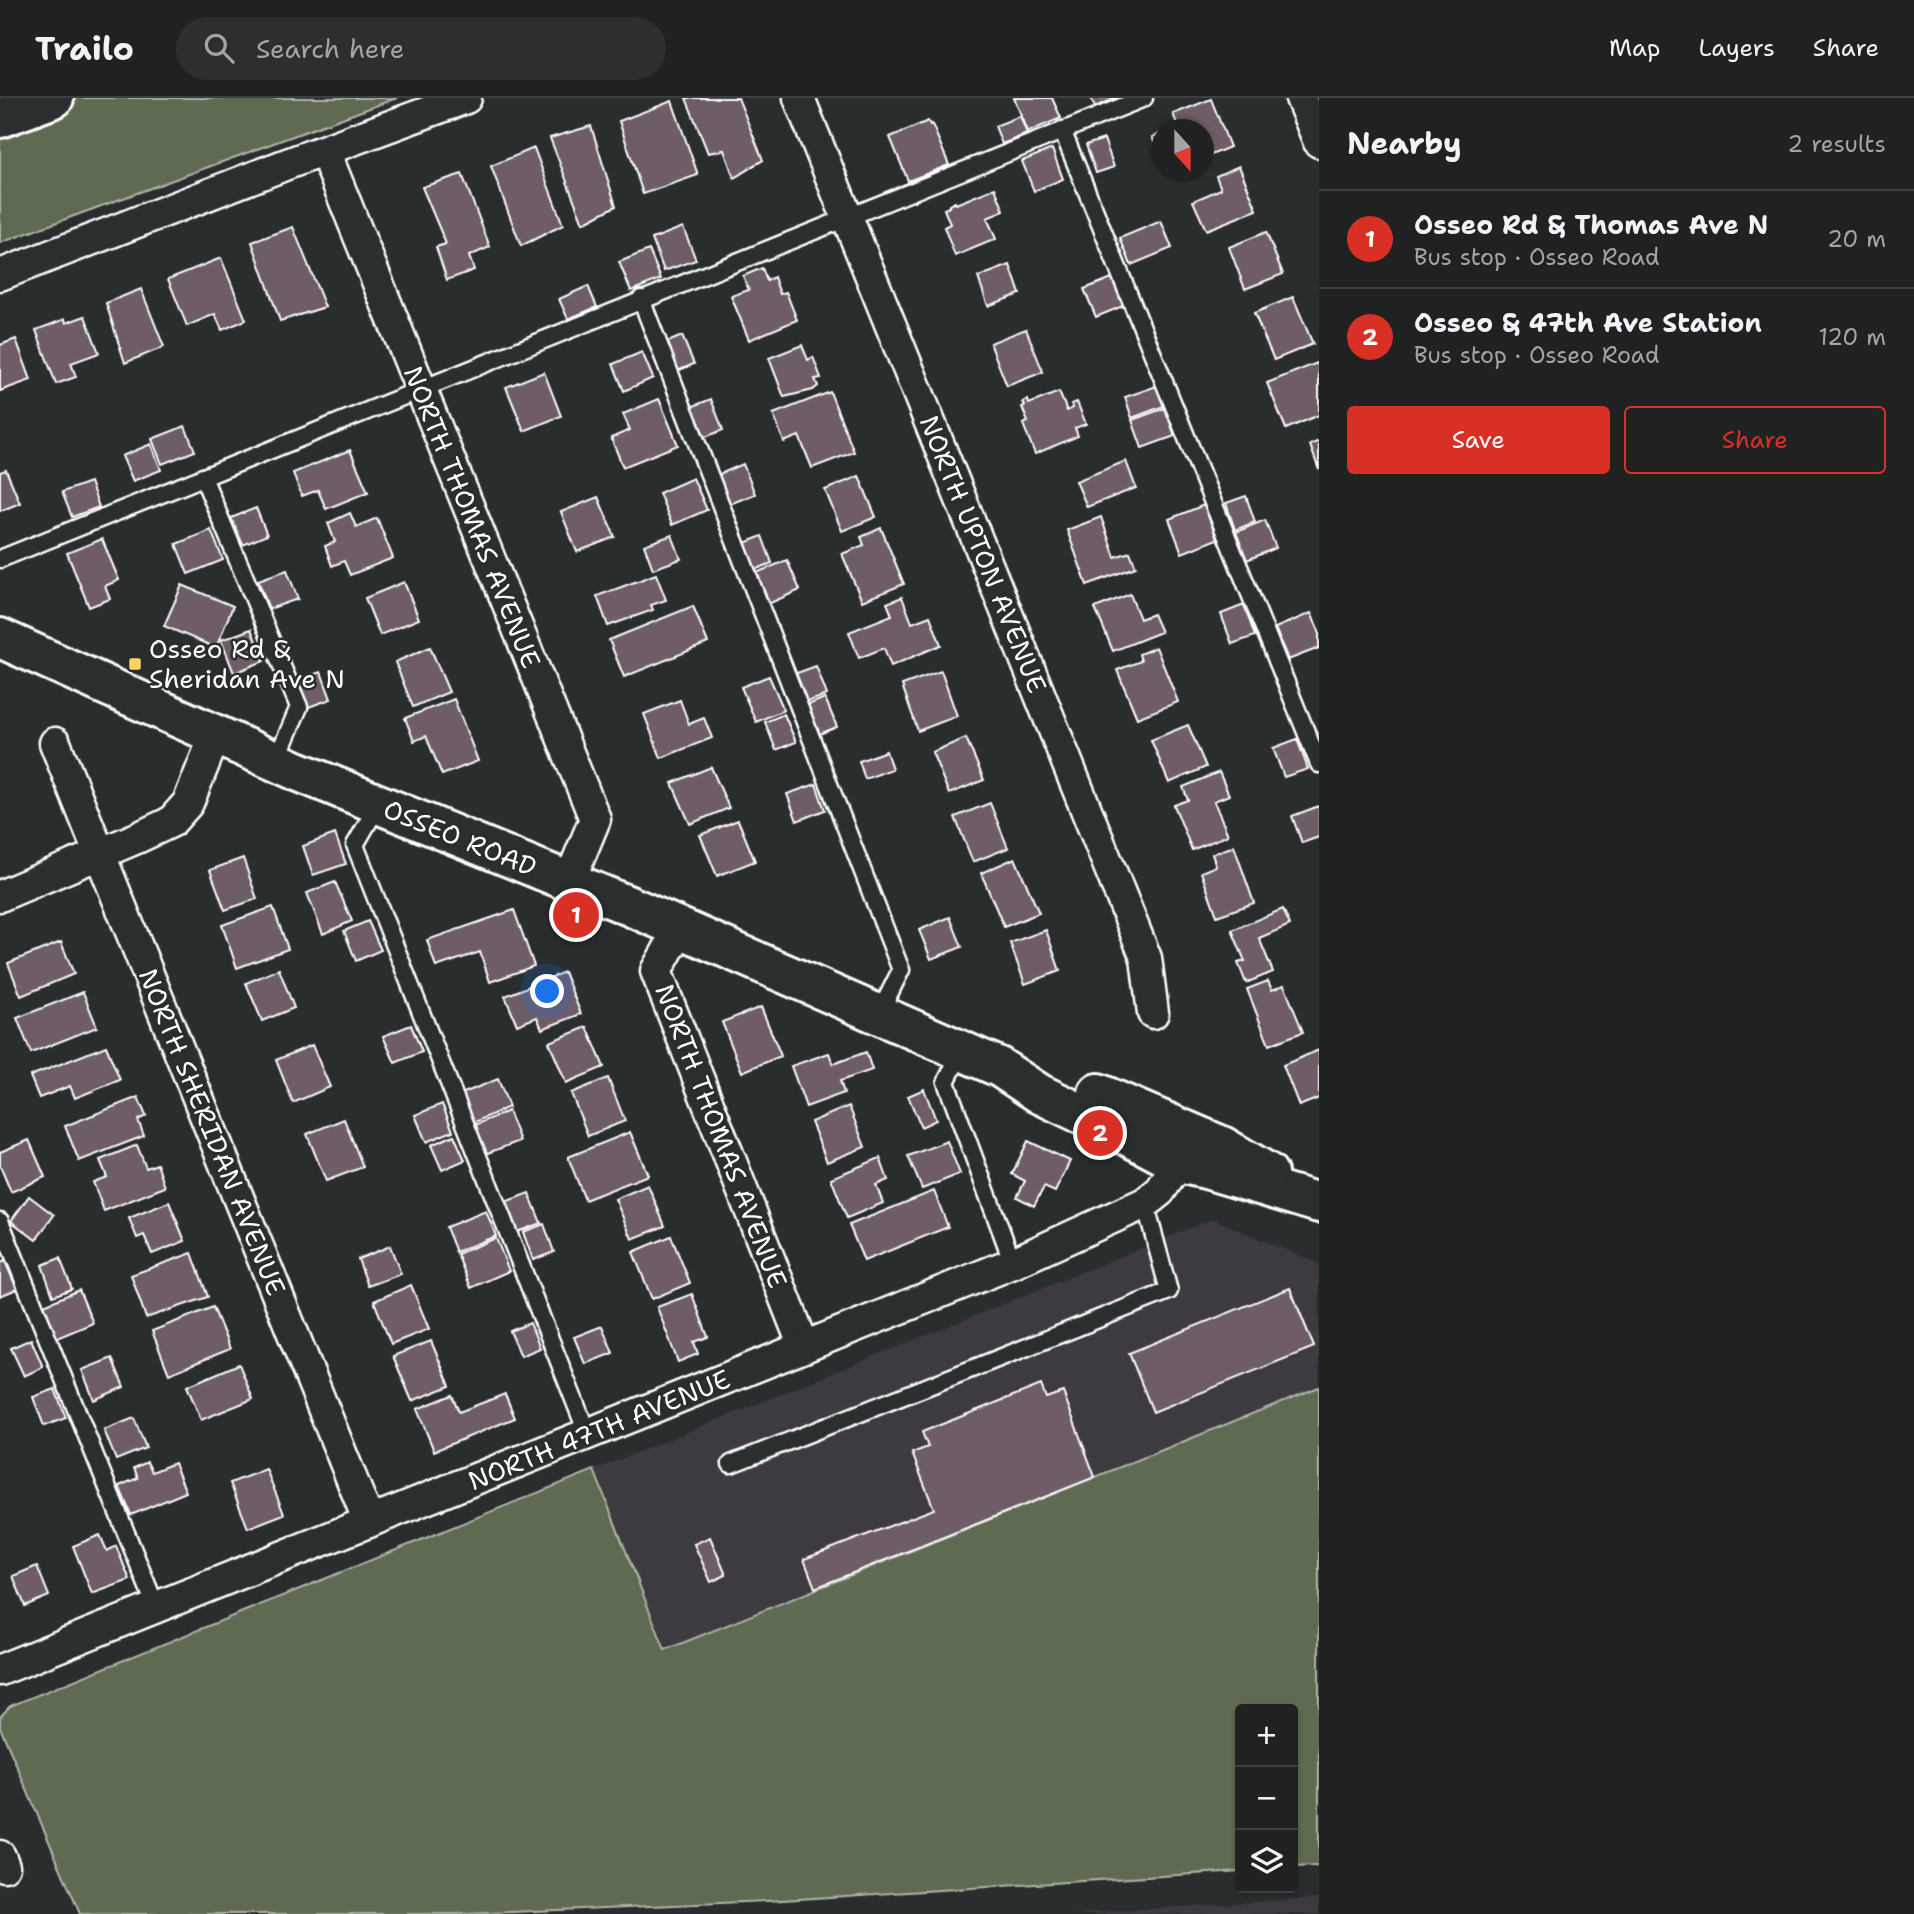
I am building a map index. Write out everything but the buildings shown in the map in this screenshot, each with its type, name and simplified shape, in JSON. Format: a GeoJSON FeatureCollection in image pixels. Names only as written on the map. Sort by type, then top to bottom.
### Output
{"type":"FeatureCollection","features":[{"type":"Feature","properties":{"kind":"main road"},"geometry":{"type":"LineString","coordinates":[[0,118],[54,98]]}},
{"type":"Feature","properties":{"kind":"main road","name":"OSSEO ROAD"},"geometry":{"type":"LineString","coordinates":[[0,638],[215,736],[569,882],[962,1050],[999,1067],[1040,1094],[1180,1163],[1319,1203]]}},
{"type":"Feature","properties":{"kind":"main road","name":"OSSEO ROAD"},"geometry":{"type":"LineString","coordinates":[[999,1067],[1058,1075],[1135,1111],[1222,1146],[1319,1203]]}},
{"type":"Feature","properties":{"kind":"street"},"geometry":{"type":"LineString","coordinates":[[0,275],[466,98]]}},
{"type":"Feature","properties":{"kind":"street","name":"NORTH UPTON AVENUE"},"geometry":{"type":"LineString","coordinates":[[799,98],[1146,958],[1153,1013]]}},
{"type":"Feature","properties":{"kind":"street"},"geometry":{"type":"LineString","coordinates":[[1301,98],[1319,142]]}},
{"type":"Feature","properties":{"kind":"street","name":"NORTH THOMAS AVENUE"},"geometry":{"type":"LineString","coordinates":[[327,150],[331,167],[595,819],[569,882]]}},
{"type":"Feature","properties":{"kind":"street"},"geometry":{"type":"LineString","coordinates":[[0,896],[171,821],[188,803],[215,736]]}},
{"type":"Feature","properties":{"kind":"street","name":"NORTH SHERIDAN AVENUE"},"geometry":{"type":"LineString","coordinates":[[55,743],[369,1522]]}},
{"type":"Feature","properties":{"kind":"street","name":"NORTH THOMAS AVENUE"},"geometry":{"type":"LineString","coordinates":[[680,929],[656,971],[804,1347]]}},
{"type":"Feature","properties":{"kind":"street","name":"NORTH 47TH AVENUE"},"geometry":{"type":"LineString","coordinates":[[0,1670],[1013,1264],[1145,1203],[1160,1191],[1180,1163]]}},
{"type":"Feature","properties":{"kind":"lane"},"geometry":{"type":"LineString","coordinates":[[0,559],[1144,98]]}},
{"type":"Feature","properties":{"kind":"lane"},"geometry":{"type":"LineString","coordinates":[[1062,130],[1319,764]]}},
{"type":"Feature","properties":{"kind":"lane"},"geometry":{"type":"LineString","coordinates":[[641,299],[901,970],[879,1014]]}},
{"type":"Feature","properties":{"kind":"lane"},"geometry":{"type":"LineString","coordinates":[[202,477],[299,707],[276,761]]}},
{"type":"Feature","properties":{"kind":"lane"},"geometry":{"type":"LineString","coordinates":[[378,805],[355,845],[588,1435]]}},
{"type":"Feature","properties":{"kind":"lane"},"geometry":{"type":"LineString","coordinates":[[962,1050],[946,1082],[1013,1264]]}},
{"type":"Feature","properties":{"kind":"lane"},"geometry":{"type":"LineString","coordinates":[[731,1464],[1169,1291],[1145,1203]]}},
{"type":"Feature","properties":{"kind":"lane"},"geometry":{"type":"LineString","coordinates":[[0,1221],[156,1607]]}},
{"type":"Feature","properties":{"kind":"shaded area"},"geometry":{"type":"Polygon","coordinates":[[[1213,1219],[1319,1264],[1319,1387],[664,1650],[594,1470],[1213,1219]]]}},
{"type":"Feature","properties":{"kind":"shaded area"},"geometry":{"type":"Polygon","coordinates":[[[1319,1898],[1319,1914],[1069,1914],[1319,1898]]]}},
{"type":"Feature","properties":{"kind":"green space"},"geometry":{"type":"Polygon","coordinates":[[[0,98],[397,98],[0,243],[0,98]]]}},
{"type":"Feature","properties":{"kind":"green space"},"geometry":{"type":"Polygon","coordinates":[[[1319,1387],[1319,1866],[1298,1867],[1298,1704],[1235,1704],[1235,1871],[767,1901],[465,1914],[80,1914],[0,1727],[0,1717],[10,1706],[594,1470],[665,1650],[1319,1387]]]}},
{"type":"Feature","properties":{"kind":"place","name":"Osseo Rd & Sheridan Ave N"},"geometry":{"type":"Point","coordinates":[135,664]}},
{"type":"Feature","properties":{"kind":"place","name":"Osseo Rd & Thomas Ave N"},"geometry":{"type":"Point","coordinates":[576,915]}},
{"type":"Feature","properties":{"kind":"place","name":"Osseo & 47th Ave Station"},"geometry":{"type":"Point","coordinates":[1100,1133]}}]}
